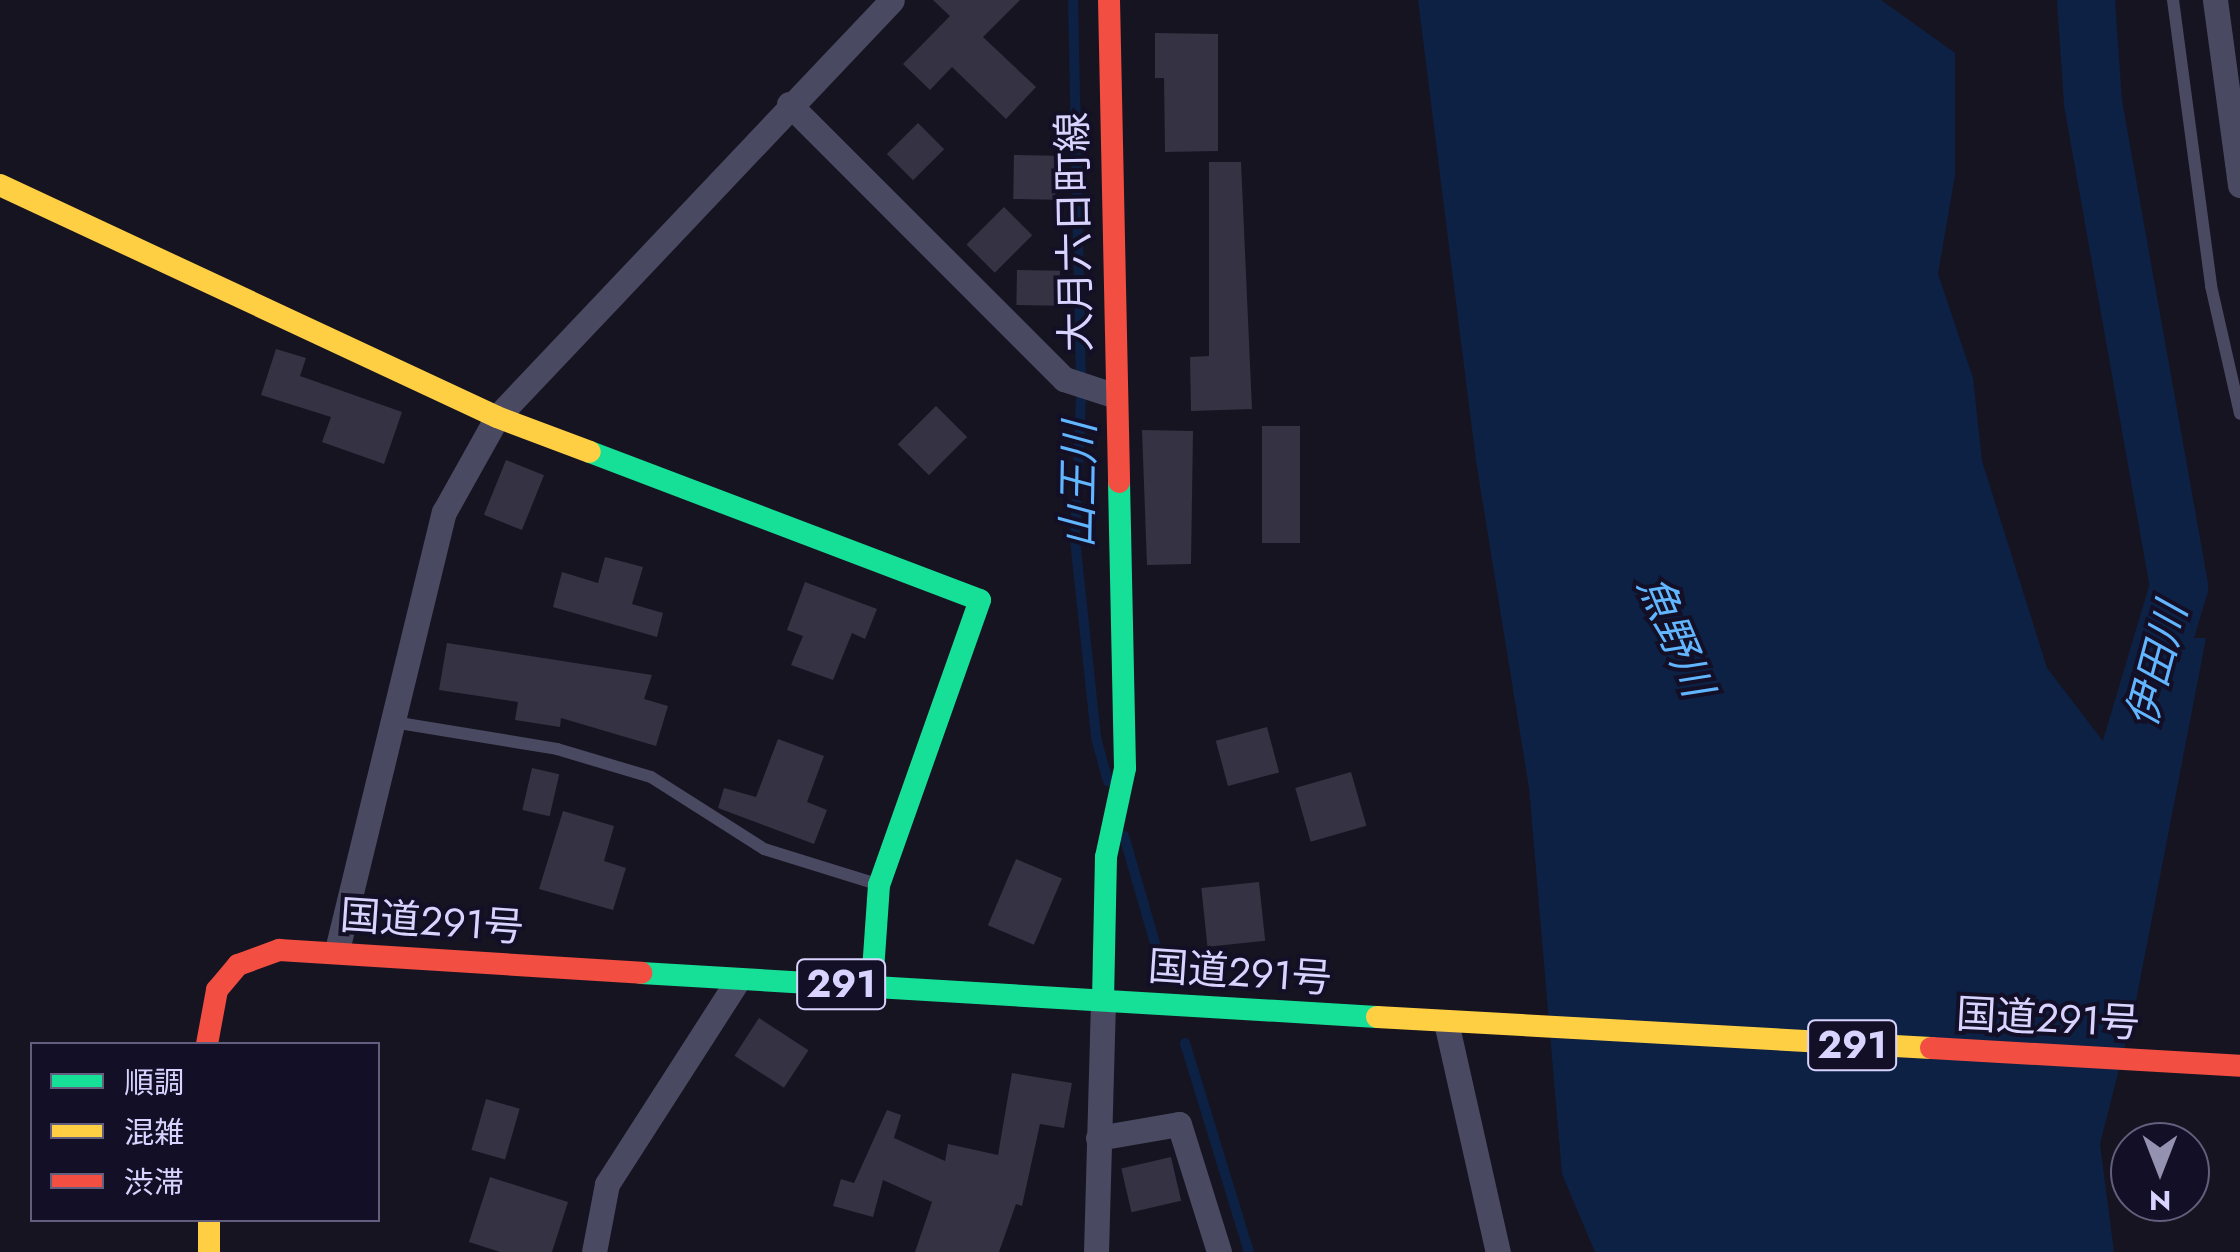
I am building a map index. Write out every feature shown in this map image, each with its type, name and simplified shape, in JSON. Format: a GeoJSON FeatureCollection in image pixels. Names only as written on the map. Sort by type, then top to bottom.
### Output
{"type":"FeatureCollection","features":[{"type":"Feature","properties":{"kind":"main road","name":"大月六日町線"},"geometry":{"type":"LineString","coordinates":[[1103,1000],[1106,857],[1124,768],[1113,396],[1109,0]]}},
{"type":"Feature","properties":{"kind":"main road"},"geometry":{"type":"LineString","coordinates":[[0,186],[497,417],[980,600],[880,885],[872,985]]}},
{"type":"Feature","properties":{"kind":"main road","name":"国道291号"},"geometry":{"type":"LineString","coordinates":[[207,1042],[217,990],[238,965],[278,950],[337,950],[738,980],[2240,1066]]}},
{"type":"Feature","properties":{"kind":"main road"},"geometry":{"type":"LineString","coordinates":[[209,1222],[209,1252]]}},
{"type":"Feature","properties":{"kind":"street"},"geometry":{"type":"LineString","coordinates":[[337,950],[444,512],[497,417],[789,104],[892,0]]}},
{"type":"Feature","properties":{"kind":"street"},"geometry":{"type":"LineString","coordinates":[[2215,0],[2240,185]]}},
{"type":"Feature","properties":{"kind":"street"},"geometry":{"type":"LineString","coordinates":[[789,104],[1064,379],[1113,396]]}},
{"type":"Feature","properties":{"kind":"street"},"geometry":{"type":"LineString","coordinates":[[594,1252],[608,1184],[738,980]]}},
{"type":"Feature","properties":{"kind":"street"},"geometry":{"type":"LineString","coordinates":[[1096,1252],[1103,1000]]}},
{"type":"Feature","properties":{"kind":"street"},"geometry":{"type":"LineString","coordinates":[[1455,1023],[1498,1252]]}},
{"type":"Feature","properties":{"kind":"street"},"geometry":{"type":"LineString","coordinates":[[1098,1138],[1179,1124],[1219,1252]]}},
{"type":"Feature","properties":{"kind":"lane"},"geometry":{"type":"LineString","coordinates":[[2173,0],[2211,286],[2240,414]]}},
{"type":"Feature","properties":{"kind":"lane"},"geometry":{"type":"LineString","coordinates":[[393,722],[557,749],[650,777],[764,849],[880,885]]}},
{"type":"Feature","properties":{"kind":"water","name":"魚野川"},"geometry":{"type":"Polygon","coordinates":[[[1418,0],[1881,0],[1955,53],[1955,175],[1938,274],[1973,378],[1982,461],[2047,668],[2141,791],[2186,638],[2206,638],[2135,1006],[2100,1144],[2114,1252],[1595,1252],[1562,1174],[1529,788],[1476,461],[1418,0]]]}},
{"type":"Feature","properties":{"kind":"building"},"geometry":{"type":"Polygon","coordinates":[[[933,0],[1020,0],[983,37],[1036,87],[1006,119],[952,67],[930,90],[903,64],[950,16],[933,0]]]}},
{"type":"Feature","properties":{"kind":"building"},"geometry":{"type":"Polygon","coordinates":[[[1155,33],[1218,34],[1218,151],[1165,152],[1164,78],[1155,78],[1155,33]]]}},
{"type":"Feature","properties":{"kind":"building"},"geometry":{"type":"Polygon","coordinates":[[[918,123],[944,149],[913,180],[887,154],[918,123]]]}},
{"type":"Feature","properties":{"kind":"building"},"geometry":{"type":"Polygon","coordinates":[[[1014,155],[1056,156],[1055,200],[1013,199],[1014,155]]]}},
{"type":"Feature","properties":{"kind":"building"},"geometry":{"type":"Polygon","coordinates":[[[1209,162],[1241,162],[1252,409],[1191,411],[1190,357],[1209,356],[1209,162]]]}},
{"type":"Feature","properties":{"kind":"building"},"geometry":{"type":"Polygon","coordinates":[[[1004,207],[1032,235],[995,273],[967,244],[1004,207]]]}},
{"type":"Feature","properties":{"kind":"building"},"geometry":{"type":"Polygon","coordinates":[[[1017,270],[1060,271],[1059,306],[1016,305],[1017,270]]]}},
{"type":"Feature","properties":{"kind":"building"},"geometry":{"type":"Polygon","coordinates":[[[276,349],[306,358],[300,376],[402,412],[384,464],[322,442],[331,417],[261,395],[276,349]]]}},
{"type":"Feature","properties":{"kind":"building"},"geometry":{"type":"Polygon","coordinates":[[[936,406],[967,437],[929,475],[898,444],[936,406]]]}},
{"type":"Feature","properties":{"kind":"building"},"geometry":{"type":"Polygon","coordinates":[[[1262,426],[1300,426],[1300,543],[1262,543],[1262,426]]]}},
{"type":"Feature","properties":{"kind":"building"},"geometry":{"type":"Polygon","coordinates":[[[1142,430],[1193,431],[1191,564],[1147,565],[1142,430]]]}},
{"type":"Feature","properties":{"kind":"building"},"geometry":{"type":"Polygon","coordinates":[[[506,460],[544,475],[522,530],[484,515],[506,460]]]}},
{"type":"Feature","properties":{"kind":"building"},"geometry":{"type":"Polygon","coordinates":[[[605,557],[643,567],[632,604],[663,613],[657,637],[553,607],[562,572],[598,583],[605,557]]]}},
{"type":"Feature","properties":{"kind":"building"},"geometry":{"type":"Polygon","coordinates":[[[805,582],[877,609],[865,639],[852,633],[833,680],[791,665],[803,636],[787,630],[805,582]]]}},
{"type":"Feature","properties":{"kind":"building"},"geometry":{"type":"Polygon","coordinates":[[[447,643],[652,675],[644,699],[668,706],[656,746],[561,718],[560,727],[515,720],[518,702],[439,690],[447,643]]]}},
{"type":"Feature","properties":{"kind":"building"},"geometry":{"type":"Polygon","coordinates":[[[1267,727],[1279,772],[1228,786],[1216,741],[1267,727]]]}},
{"type":"Feature","properties":{"kind":"building"},"geometry":{"type":"Polygon","coordinates":[[[778,739],[824,756],[807,802],[827,810],[814,844],[718,808],[724,788],[756,797],[778,739]]]}},
{"type":"Feature","properties":{"kind":"building"},"geometry":{"type":"Polygon","coordinates":[[[532,768],[559,774],[550,816],[522,810],[532,768]]]}},
{"type":"Feature","properties":{"kind":"building"},"geometry":{"type":"Polygon","coordinates":[[[1351,772],[1366,826],[1311,842],[1295,788],[1351,772]]]}},
{"type":"Feature","properties":{"kind":"building"},"geometry":{"type":"Polygon","coordinates":[[[563,811],[614,826],[604,861],[626,868],[613,910],[539,889],[563,811]]]}},
{"type":"Feature","properties":{"kind":"building"},"geometry":{"type":"Polygon","coordinates":[[[1016,859],[1062,879],[1034,945],[988,925],[1016,859]]]}},
{"type":"Feature","properties":{"kind":"building"},"geometry":{"type":"Polygon","coordinates":[[[1259,882],[1265,941],[1207,947],[1201,888],[1259,882]]]}},
{"type":"Feature","properties":{"kind":"building"},"geometry":{"type":"Polygon","coordinates":[[[759,1018],[808,1050],[784,1088],[734,1056],[759,1018]]]}},
{"type":"Feature","properties":{"kind":"building"},"geometry":{"type":"Polygon","coordinates":[[[1012,1073],[1072,1083],[1064,1128],[1040,1124],[1022,1206],[1016,1204],[999,1252],[915,1252],[932,1202],[883,1180],[873,1217],[833,1206],[841,1179],[854,1183],[887,1110],[901,1115],[894,1138],[945,1161],[948,1144],[998,1155],[1012,1073]]]}},
{"type":"Feature","properties":{"kind":"building"},"geometry":{"type":"Polygon","coordinates":[[[486,1099],[520,1109],[505,1160],[471,1150],[486,1099]]]}},
{"type":"Feature","properties":{"kind":"building"},"geometry":{"type":"Polygon","coordinates":[[[1171,1157],[1181,1201],[1131,1212],[1121,1168],[1171,1157]]]}},
{"type":"Feature","properties":{"kind":"building"},"geometry":{"type":"Polygon","coordinates":[[[490,1177],[568,1202],[552,1252],[500,1252],[469,1242],[490,1177]]]}},
{"type":"Feature","properties":{"kind":"waterway","name":"山王川"},"geometry":{"type":"LineString","coordinates":[[1073,0],[1081,398],[1075,540],[1096,738],[1108,781]]}},
{"type":"Feature","properties":{"kind":"waterway","name":"伊田川"},"geometry":{"type":"LineString","coordinates":[[2086,0],[2093,103],[2179,587],[2102,846]]}},
{"type":"Feature","properties":{"kind":"waterway","name":"山王川"},"geometry":{"type":"LineString","coordinates":[[1124,836],[1160,961]]}},
{"type":"Feature","properties":{"kind":"waterway","name":"山王川"},"geometry":{"type":"LineString","coordinates":[[1185,1043],[1249,1252]]}},
{"type":"Feature","properties":{"kind":"traffic: fast"},"geometry":{"type":"LineString","coordinates":[[590,452],[980,600],[879,885],[872,985]]}},
{"type":"Feature","properties":{"kind":"traffic: fast"},"geometry":{"type":"LineString","coordinates":[[1103,1000],[1106,857],[1125,768],[1119,482]]}},
{"type":"Feature","properties":{"kind":"traffic: fast"},"geometry":{"type":"LineString","coordinates":[[641,973],[1377,1017]]}},
{"type":"Feature","properties":{"kind":"traffic: slow"},"geometry":{"type":"LineString","coordinates":[[0,185],[497,417],[590,452]]}},
{"type":"Feature","properties":{"kind":"traffic: slow"},"geometry":{"type":"LineString","coordinates":[[1377,1017],[1931,1048]]}},
{"type":"Feature","properties":{"kind":"traffic: slow"},"geometry":{"type":"LineString","coordinates":[[209,1222],[209,1252]]}},
{"type":"Feature","properties":{"kind":"traffic: jam"},"geometry":{"type":"LineString","coordinates":[[1109,0],[1119,482]]}},
{"type":"Feature","properties":{"kind":"traffic: jam"},"geometry":{"type":"LineString","coordinates":[[207,1042],[217,990],[238,965],[279,950],[641,973]]}},
{"type":"Feature","properties":{"kind":"traffic: jam"},"geometry":{"type":"LineString","coordinates":[[1931,1048],[2240,1066]]}}]}
